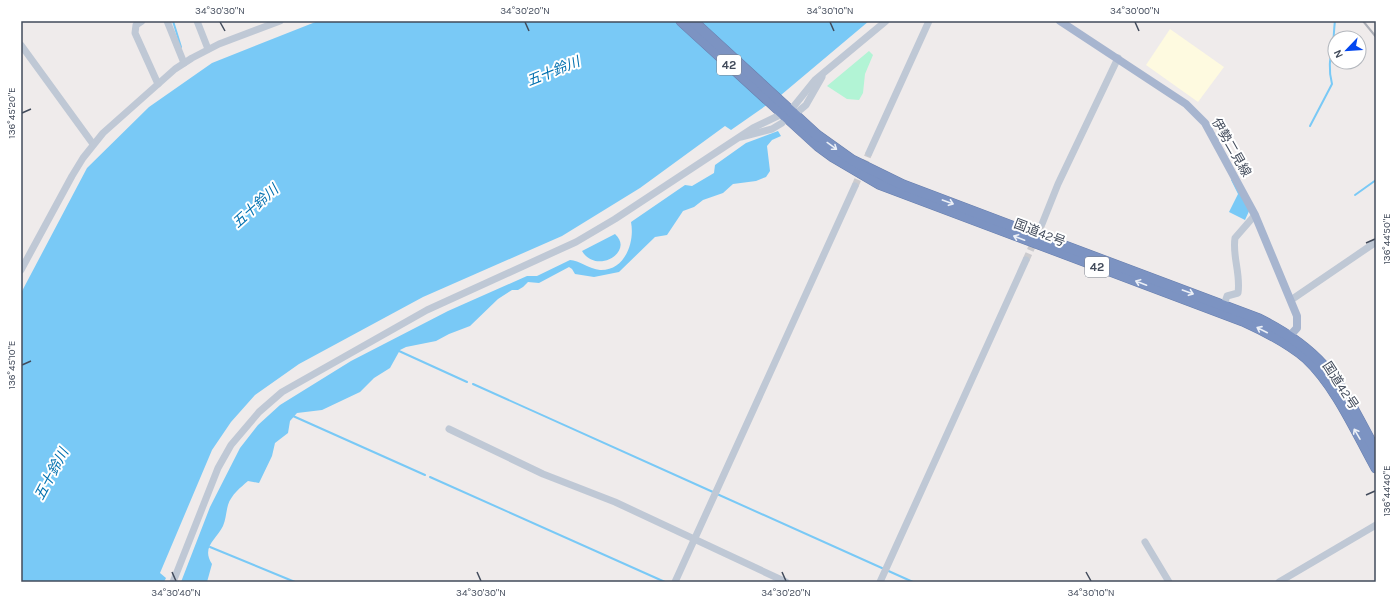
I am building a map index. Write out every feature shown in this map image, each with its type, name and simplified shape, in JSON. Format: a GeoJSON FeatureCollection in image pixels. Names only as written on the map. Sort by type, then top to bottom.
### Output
{"type":"FeatureCollection","features":[{"type":"Feature","properties":{"kind":"highway","name":"国道42号"},"geometry":{"type":"LineString","coordinates":[[681,21],[782,112],[858,163],[902,185],[1259,318],[1287,340],[1323,377],[1376,468]]}},
{"type":"Feature","properties":{"kind":"highway","name":"国道42号"},"geometry":{"type":"LineString","coordinates":[[693,21],[799,130],[833,157],[879,184],[1243,321],[1309,350],[1330,373],[1376,451]]}},
{"type":"Feature","properties":{"kind":"main road","name":"伊勢二見線"},"geometry":{"type":"LineString","coordinates":[[1060,21],[1186,104],[1205,123],[1219,146],[1255,215],[1291,300],[1298,321],[1296,330],[1287,340]]}},
{"type":"Feature","properties":{"kind":"street"},"geometry":{"type":"LineString","coordinates":[[142,21],[136,24],[134,33],[158,84]]}},
{"type":"Feature","properties":{"kind":"street"},"geometry":{"type":"LineString","coordinates":[[167,21],[184,63]]}},
{"type":"Feature","properties":{"kind":"street"},"geometry":{"type":"LineString","coordinates":[[197,21],[208,49]]}},
{"type":"Feature","properties":{"kind":"street"},"geometry":{"type":"LineString","coordinates":[[21,270],[72,176],[93,144],[158,84],[184,63],[208,49],[280,21]]}},
{"type":"Feature","properties":{"kind":"street"},"geometry":{"type":"LineString","coordinates":[[172,582],[218,468],[231,445],[259,412],[282,392],[427,310],[576,242],[615,219],[738,137],[782,112],[815,80],[886,21]]}},
{"type":"Feature","properties":{"kind":"street"},"geometry":{"type":"LineString","coordinates":[[869,153],[928,21]]}},
{"type":"Feature","properties":{"kind":"street"},"geometry":{"type":"LineString","coordinates":[[21,45],[93,144]]}},
{"type":"Feature","properties":{"kind":"street"},"geometry":{"type":"LineString","coordinates":[[1042,224],[1058,184],[1118,58]]}},
{"type":"Feature","properties":{"kind":"street"},"geometry":{"type":"LineString","coordinates":[[800,110],[806,105],[824,73]]}},
{"type":"Feature","properties":{"kind":"street"},"geometry":{"type":"LineString","coordinates":[[675,582],[855,186]]}},
{"type":"Feature","properties":{"kind":"street"},"geometry":{"type":"LineString","coordinates":[[1224,305],[1228,296],[1238,293],[1239,281],[1234,254],[1234,238],[1255,215]]}},
{"type":"Feature","properties":{"kind":"street"},"geometry":{"type":"LineString","coordinates":[[1291,300],[1376,242]]}},
{"type":"Feature","properties":{"kind":"street"},"geometry":{"type":"LineString","coordinates":[[880,582],[1026,260]]}},
{"type":"Feature","properties":{"kind":"street"},"geometry":{"type":"LineString","coordinates":[[449,429],[543,474],[614,502],[786,582]]}},
{"type":"Feature","properties":{"kind":"street"},"geometry":{"type":"LineString","coordinates":[[1279,582],[1376,525]]}},
{"type":"Feature","properties":{"kind":"street"},"geometry":{"type":"LineString","coordinates":[[1145,542],[1169,582]]}},
{"type":"Feature","properties":{"kind":"shaded area"},"geometry":{"type":"Polygon","coordinates":[[[1170,29],[1224,67],[1198,102],[1146,65],[1170,29]]]}},
{"type":"Feature","properties":{"kind":"green space"},"geometry":{"type":"Polygon","coordinates":[[[869,51],[873,55],[865,74],[863,93],[859,100],[847,99],[827,86],[869,51]]]}},
{"type":"Feature","properties":{"kind":"water","name":"五十鈴川"},"geometry":{"type":"Polygon","coordinates":[[[318,21],[869,21],[781,95],[731,130],[725,126],[640,188],[562,236],[423,297],[299,364],[255,395],[231,422],[212,450],[160,573],[166,578],[164,582],[21,582],[21,293],[87,168],[149,107],[212,63],[318,21]]]}},
{"type":"Feature","properties":{"kind":"water"},"geometry":{"type":"Polygon","coordinates":[[[778,131],[781,136],[772,140],[767,146],[770,171],[766,177],[756,181],[733,184],[723,193],[703,200],[694,207],[683,211],[667,235],[655,237],[619,272],[594,277],[575,274],[569,267],[539,283],[528,282],[518,290],[512,290],[498,299],[470,326],[436,341],[406,347],[400,350],[390,368],[374,378],[360,392],[322,410],[297,413],[290,421],[288,433],[275,443],[272,456],[259,483],[248,481],[229,501],[223,526],[209,548],[208,553],[212,564],[207,582],[181,582],[210,507],[240,448],[258,425],[280,405],[351,361],[448,311],[527,276],[537,276],[570,260],[577,261],[600,270],[609,269],[616,266],[622,261],[630,246],[632,230],[631,222],[685,185],[692,186],[714,173],[715,165],[746,143],[778,131]]]}},
{"type":"Feature","properties":{"kind":"water"},"geometry":{"type":"Polygon","coordinates":[[[1234,178],[1250,209],[1245,220],[1229,212],[1238,194],[1231,180],[1234,178]]]}},
{"type":"Feature","properties":{"kind":"water"},"geometry":{"type":"Polygon","coordinates":[[[615,234],[620,241],[620,248],[617,254],[611,258],[604,261],[596,261],[588,258],[582,251],[615,234]]]}},
{"type":"Feature","properties":{"kind":"waterway"},"geometry":{"type":"LineString","coordinates":[[173,21],[181,47]]}},
{"type":"Feature","properties":{"kind":"waterway"},"geometry":{"type":"LineString","coordinates":[[1310,126],[1332,84],[1330,64],[1335,21]]}},
{"type":"Feature","properties":{"kind":"waterway"},"geometry":{"type":"LineString","coordinates":[[1355,195],[1376,180]]}},
{"type":"Feature","properties":{"kind":"waterway"},"geometry":{"type":"LineString","coordinates":[[399,351],[467,382]]}},
{"type":"Feature","properties":{"kind":"waterway"},"geometry":{"type":"LineString","coordinates":[[473,384],[713,492]]}},
{"type":"Feature","properties":{"kind":"waterway"},"geometry":{"type":"LineString","coordinates":[[293,416],[425,475]]}},
{"type":"Feature","properties":{"kind":"waterway"},"geometry":{"type":"LineString","coordinates":[[430,477],[665,582]]}},
{"type":"Feature","properties":{"kind":"waterway"},"geometry":{"type":"LineString","coordinates":[[717,494],[913,582]]}},
{"type":"Feature","properties":{"kind":"waterway"},"geometry":{"type":"LineString","coordinates":[[210,547],[295,582]]}},
{"type":"Feature","properties":{"kind":"tunnel"},"geometry":{"type":"LineString","coordinates":[[855,186],[869,153]]}},
{"type":"Feature","properties":{"kind":"tunnel"},"geometry":{"type":"LineString","coordinates":[[1026,260],[1042,224]]}},
{"type":"Feature","properties":{"kind":"railway"},"geometry":{"type":"LineString","coordinates":[[1363,21],[1376,37]]}}]}
